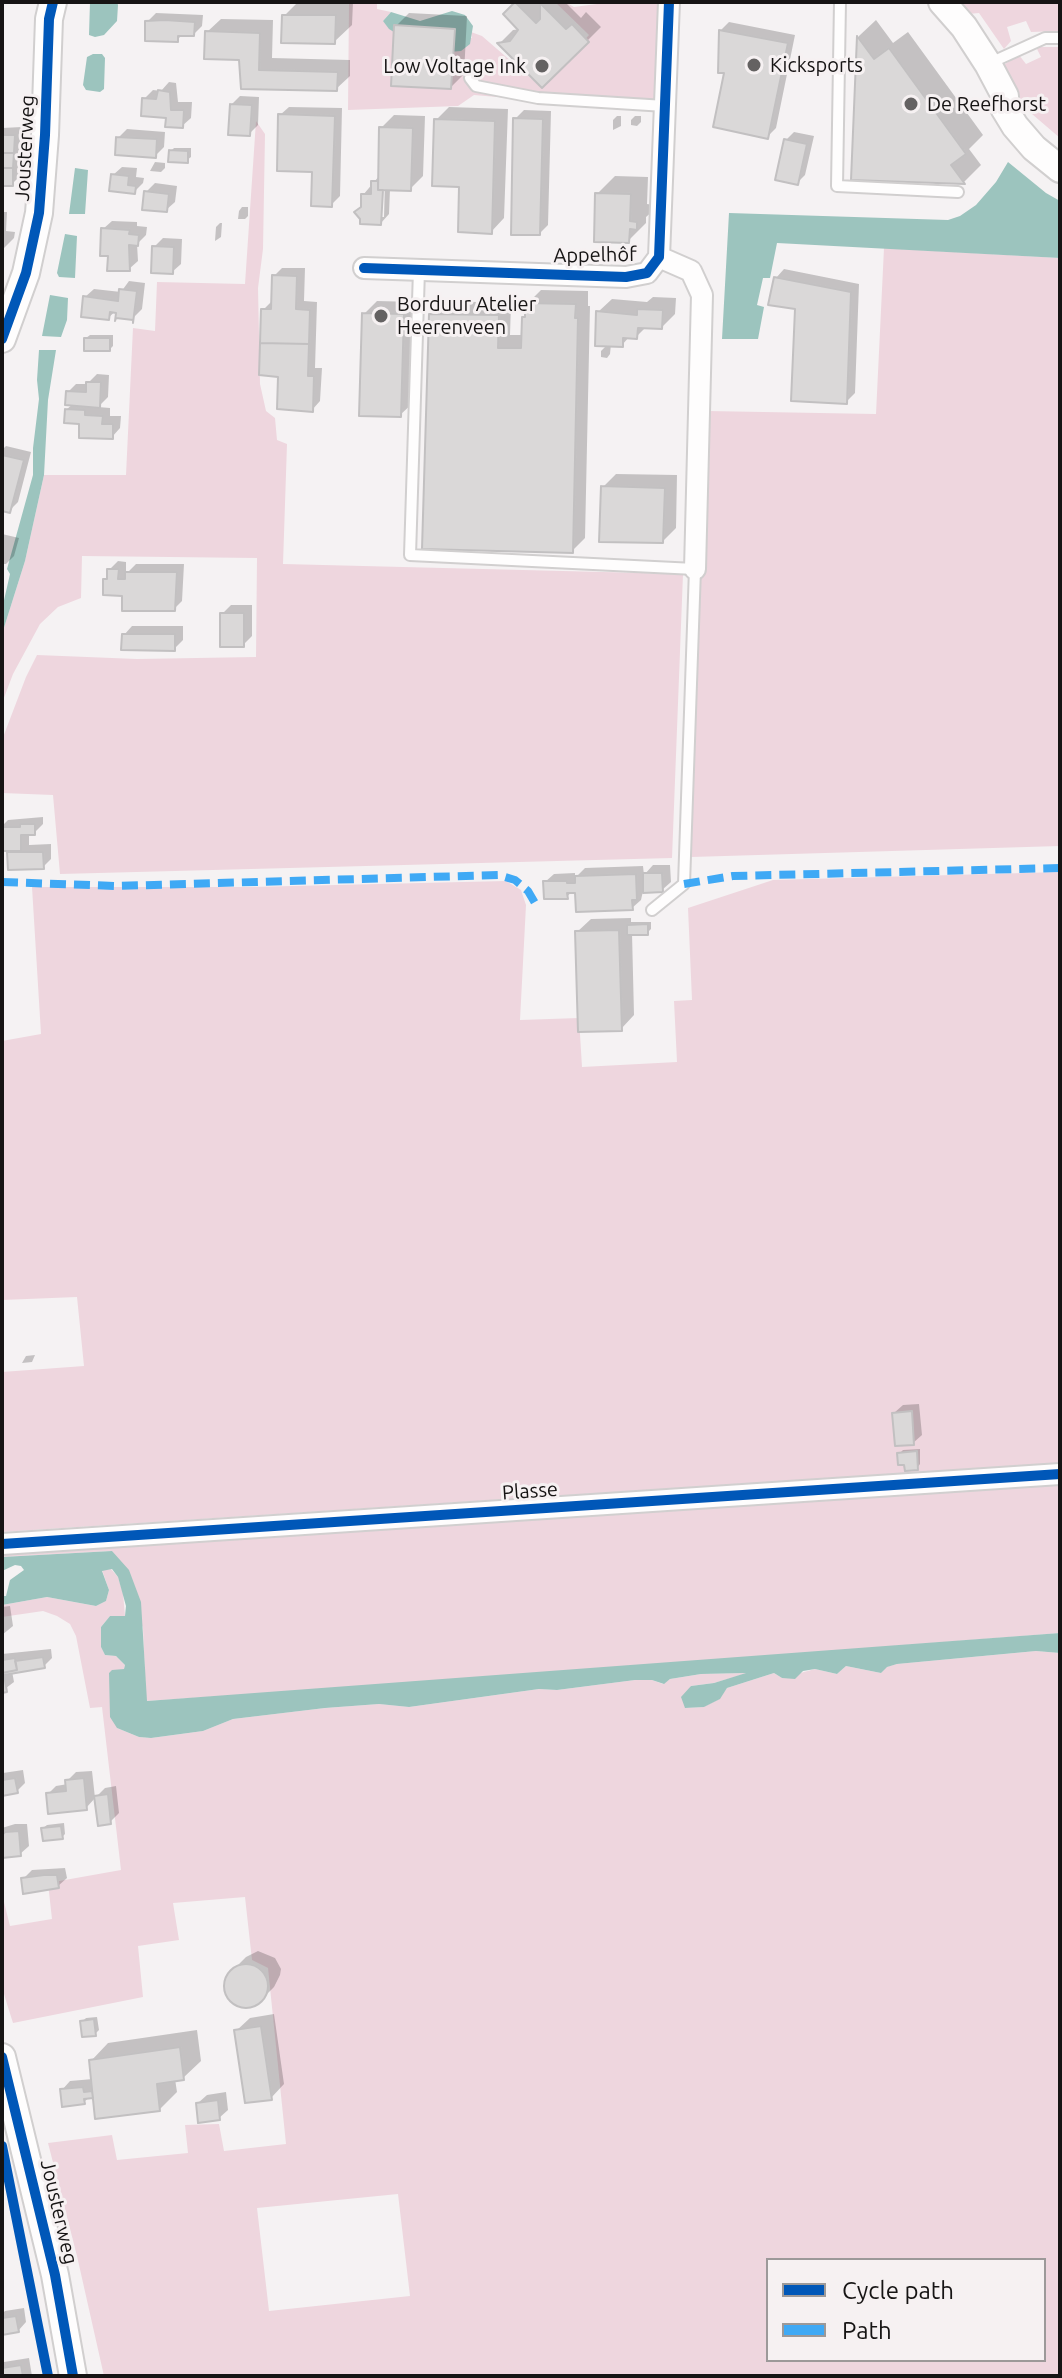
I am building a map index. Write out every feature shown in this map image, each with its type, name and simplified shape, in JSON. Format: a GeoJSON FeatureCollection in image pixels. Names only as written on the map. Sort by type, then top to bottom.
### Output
{"type":"FeatureCollection","features":[{"type":"Feature","properties":{"kind":"street","name":"Jousterweg"},"geometry":{"type":"LineString","coordinates":[[2,339],[26,273],[39,213],[45,148],[49,19],[53,2]]}},
{"type":"Feature","properties":{"kind":"street","name":"Appelhôf"},"geometry":{"type":"LineString","coordinates":[[364,268],[626,277],[647,273],[659,257],[669,2]]}},
{"type":"Feature","properties":{"kind":"street"},"geometry":{"type":"LineString","coordinates":[[942,2],[964,27],[1005,96],[1015,102],[1035,128],[1060,146]]}},
{"type":"Feature","properties":{"kind":"street"},"geometry":{"type":"LineString","coordinates":[[1005,96],[1004,108],[1015,126],[1034,148],[1060,169]]}},
{"type":"Feature","properties":{"kind":"street","name":"Appelhôf"},"geometry":{"type":"LineString","coordinates":[[659,257],[691,271],[702,295],[695,569]]}},
{"type":"Feature","properties":{"kind":"street","name":"Plasse"},"geometry":{"type":"LineString","coordinates":[[2,1544],[1060,1474]]}},
{"type":"Feature","properties":{"kind":"street","name":"Jousterweg"},"geometry":{"type":"LineString","coordinates":[[2,2057],[55,2275],[73,2376]]}},
{"type":"Feature","properties":{"kind":"lane"},"geometry":{"type":"LineString","coordinates":[[840,2],[837,186],[958,192]]}},
{"type":"Feature","properties":{"kind":"lane"},"geometry":{"type":"LineString","coordinates":[[988,64],[1045,38],[1060,38]]}},
{"type":"Feature","properties":{"kind":"lane"},"geometry":{"type":"LineString","coordinates":[[470,78],[476,86],[538,98],[665,106]]}},
{"type":"Feature","properties":{"kind":"lane"},"geometry":{"type":"LineString","coordinates":[[419,270],[410,555],[695,569],[684,884],[652,910]]}},
{"type":"Feature","properties":{"kind":"shaded area"},"geometry":{"type":"Polygon","coordinates":[[[90,2],[117,2],[117,21],[104,35],[89,35],[90,2]]]}},
{"type":"Feature","properties":{"kind":"shaded area"},"geometry":{"type":"Polygon","coordinates":[[[349,2],[377,2],[377,9],[391,12],[383,21],[472,38],[471,32],[482,36],[541,87],[589,35],[555,2],[565,2],[574,7],[612,2],[659,2],[657,111],[474,95],[458,106],[348,110],[349,2]]]}},
{"type":"Feature","properties":{"kind":"shaded area"},"geometry":{"type":"Polygon","coordinates":[[[956,2],[1060,2],[1060,31],[1031,32],[1026,21],[1007,27],[1011,41],[1004,49],[979,13],[968,14],[956,2]]]}},
{"type":"Feature","properties":{"kind":"shaded area"},"geometry":{"type":"Polygon","coordinates":[[[452,11],[465,15],[473,26],[470,44],[461,51],[449,52],[402,37],[383,21],[391,12],[420,21],[452,11]]]}},
{"type":"Feature","properties":{"kind":"shaded area"},"geometry":{"type":"Polygon","coordinates":[[[1036,47],[1060,47],[1060,138],[1025,108],[1002,66],[1019,55],[1026,64],[1041,57],[1036,47]]]}},
{"type":"Feature","properties":{"kind":"shaded area"},"geometry":{"type":"Polygon","coordinates":[[[102,54],[105,58],[104,89],[100,92],[86,90],[83,85],[87,57],[102,54]]]}},
{"type":"Feature","properties":{"kind":"shaded area"},"geometry":{"type":"Polygon","coordinates":[[[256,121],[265,134],[263,249],[258,288],[260,384],[266,411],[275,418],[277,440],[287,444],[283,564],[683,574],[672,858],[60,874],[53,795],[2,793],[2,740],[37,655],[137,659],[256,657],[257,558],[82,556],[81,598],[58,607],[40,624],[13,674],[2,703],[2,634],[25,561],[44,475],[126,475],[133,328],[155,331],[157,282],[245,284],[256,121]]]}},
{"type":"Feature","properties":{"kind":"shaded area"},"geometry":{"type":"Polygon","coordinates":[[[1008,162],[1060,201],[1060,258],[777,243],[770,278],[763,278],[757,305],[764,307],[758,339],[722,339],[729,213],[948,220],[976,205],[1008,162]]]}},
{"type":"Feature","properties":{"kind":"shaded area"},"geometry":{"type":"Polygon","coordinates":[[[75,168],[88,170],[85,214],[69,214],[75,168]]]}},
{"type":"Feature","properties":{"kind":"shaded area"},"geometry":{"type":"Polygon","coordinates":[[[65,234],[77,236],[75,278],[59,277],[57,273],[65,234]]]}},
{"type":"Feature","properties":{"kind":"shaded area"},"geometry":{"type":"Polygon","coordinates":[[[884,248],[1060,258],[1060,846],[691,857],[707,411],[876,414],[884,248]]]}},
{"type":"Feature","properties":{"kind":"shaded area"},"geometry":{"type":"Polygon","coordinates":[[[50,295],[68,298],[67,320],[61,337],[42,336],[50,295]]]}},
{"type":"Feature","properties":{"kind":"shaded area"},"geometry":{"type":"Polygon","coordinates":[[[39,350],[56,350],[48,400],[44,475],[25,561],[2,634],[2,609],[10,574],[7,569],[33,475],[39,350]]]}},
{"type":"Feature","properties":{"kind":"shaded area"},"geometry":{"type":"Polygon","coordinates":[[[1060,872],[1060,1463],[2,1532],[2,1372],[84,1366],[77,1297],[2,1300],[2,1041],[41,1034],[32,887],[251,887],[506,881],[521,890],[526,905],[520,1020],[579,1018],[582,1067],[677,1062],[674,1001],[692,1000],[688,908],[773,880],[1060,872]]]}},
{"type":"Feature","properties":{"kind":"shaded area"},"geometry":{"type":"Polygon","coordinates":[[[1060,1480],[1060,1633],[409,1684],[146,1701],[143,1628],[112,1551],[2,1557],[2,1551],[1060,1480]]]}},
{"type":"Feature","properties":{"kind":"shaded area"},"geometry":{"type":"Polygon","coordinates":[[[112,1551],[129,1570],[141,1602],[147,1701],[1060,1633],[1060,1653],[1036,1651],[897,1664],[881,1673],[846,1666],[837,1674],[815,1669],[803,1671],[795,1679],[782,1678],[774,1673],[727,1688],[720,1699],[704,1707],[685,1708],[681,1697],[691,1686],[746,1673],[701,1674],[670,1679],[664,1684],[635,1680],[557,1690],[539,1689],[409,1707],[379,1704],[325,1708],[233,1719],[203,1731],[139,1737],[117,1728],[110,1717],[109,1673],[124,1669],[125,1665],[116,1656],[105,1655],[101,1647],[101,1627],[110,1616],[125,1616],[126,1606],[118,1577],[112,1569],[102,1571],[109,1590],[106,1601],[96,1606],[47,1597],[2,1605],[2,1596],[6,1596],[10,1580],[24,1570],[15,1565],[2,1571],[2,1557],[112,1551]]]}},
{"type":"Feature","properties":{"kind":"shaded area"},"geometry":{"type":"Polygon","coordinates":[[[111,1569],[118,1577],[123,1593],[125,1616],[110,1616],[101,1627],[101,1647],[105,1655],[116,1656],[125,1665],[124,1669],[109,1673],[117,1728],[139,1737],[151,1738],[203,1731],[233,1719],[325,1708],[379,1704],[409,1707],[539,1689],[557,1690],[635,1680],[652,1680],[663,1684],[670,1679],[701,1674],[748,1673],[691,1686],[685,1708],[703,1707],[719,1699],[727,1688],[774,1673],[782,1678],[815,1669],[837,1674],[846,1666],[881,1673],[886,1667],[897,1664],[1036,1651],[1060,1653],[1060,2376],[104,2376],[48,2143],[112,2135],[117,2160],[188,2153],[185,2125],[219,2124],[224,2151],[286,2144],[268,1968],[252,1960],[245,1897],[173,1903],[179,1940],[138,1946],[143,1997],[13,2023],[2,1987],[2,1894],[10,1926],[52,1919],[48,1883],[121,1870],[102,1707],[90,1708],[76,1636],[70,1624],[57,1616],[43,1611],[2,1617],[2,1605],[47,1597],[96,1606],[106,1601],[109,1590],[102,1570],[111,1569]],[[398,2194],[257,2208],[269,2311],[410,2296],[398,2194]]]}},
{"type":"Feature","properties":{"kind":"building","name":"Low Voltage Ink"},"geometry":{"type":"Polygon","coordinates":[[[515,2],[536,23],[540,19],[540,3],[566,29],[572,24],[589,42],[542,88],[497,43],[510,41],[518,30],[503,14],[515,2]]]}},
{"type":"Feature","properties":{"kind":"building"},"geometry":{"type":"Polygon","coordinates":[[[282,15],[336,15],[335,44],[281,43],[282,15]]]}},
{"type":"Feature","properties":{"kind":"building"},"geometry":{"type":"Polygon","coordinates":[[[145,21],[195,22],[194,36],[178,36],[178,42],[145,41],[145,21]]]}},
{"type":"Feature","properties":{"kind":"building"},"geometry":{"type":"Polygon","coordinates":[[[394,25],[455,29],[451,89],[391,86],[394,25]]]}},
{"type":"Feature","properties":{"kind":"building"},"geometry":{"type":"Polygon","coordinates":[[[719,30],[788,43],[768,139],[713,127],[724,73],[718,73],[719,30]]]}},
{"type":"Feature","properties":{"kind":"building"},"geometry":{"type":"Polygon","coordinates":[[[205,31],[260,33],[259,70],[338,72],[337,91],[241,89],[239,60],[204,59],[205,31]]]}},
{"type":"Feature","properties":{"kind":"building"},"geometry":{"type":"Polygon","coordinates":[[[857,36],[874,59],[889,48],[966,154],[951,165],[965,184],[851,180],[857,36]]]}},
{"type":"Feature","properties":{"kind":"building"},"geometry":{"type":"Polygon","coordinates":[[[158,90],[170,92],[171,110],[184,110],[183,128],[165,127],[166,118],[141,116],[142,98],[156,99],[158,90]]]}},
{"type":"Feature","properties":{"kind":"building"},"geometry":{"type":"Polygon","coordinates":[[[230,104],[252,105],[250,136],[228,135],[230,104]]]}},
{"type":"Feature","properties":{"kind":"building"},"geometry":{"type":"Polygon","coordinates":[[[278,114],[335,116],[332,207],[311,206],[312,172],[277,171],[278,114]]]}},
{"type":"Feature","properties":{"kind":"building"},"geometry":{"type":"Polygon","coordinates":[[[513,118],[543,119],[540,235],[511,235],[513,118]]]}},
{"type":"Feature","properties":{"kind":"building"},"geometry":{"type":"Polygon","coordinates":[[[434,119],[495,121],[492,234],[458,232],[459,187],[432,186],[434,119]]]}},
{"type":"Feature","properties":{"kind":"building"},"geometry":{"type":"Polygon","coordinates":[[[379,127],[413,128],[411,191],[378,190],[379,127]]]}},
{"type":"Feature","properties":{"kind":"building"},"geometry":{"type":"Polygon","coordinates":[[[2,135],[15,135],[14,153],[2,153],[2,135]]]}},
{"type":"Feature","properties":{"kind":"building"},"geometry":{"type":"Polygon","coordinates":[[[116,137],[157,139],[156,158],[115,155],[116,137]]]}},
{"type":"Feature","properties":{"kind":"building"},"geometry":{"type":"Polygon","coordinates":[[[784,139],[807,144],[798,185],[775,180],[784,139]]]}},
{"type":"Feature","properties":{"kind":"building"},"geometry":{"type":"Polygon","coordinates":[[[169,150],[188,151],[188,163],[168,162],[169,150]]]}},
{"type":"Feature","properties":{"kind":"building"},"geometry":{"type":"Polygon","coordinates":[[[2,153],[14,153],[13,168],[2,168],[2,153]]]}},
{"type":"Feature","properties":{"kind":"building"},"geometry":{"type":"Polygon","coordinates":[[[2,168],[13,168],[13,186],[2,186],[2,168]]]}},
{"type":"Feature","properties":{"kind":"building"},"geometry":{"type":"Polygon","coordinates":[[[111,174],[129,176],[128,185],[136,186],[135,194],[109,191],[111,174]]]}},
{"type":"Feature","properties":{"kind":"building"},"geometry":{"type":"Polygon","coordinates":[[[371,181],[378,181],[378,190],[383,190],[381,225],[360,224],[354,212],[361,207],[361,194],[371,194],[371,181]]]}},
{"type":"Feature","properties":{"kind":"building"},"geometry":{"type":"Polygon","coordinates":[[[144,191],[169,194],[167,212],[142,210],[144,191]]]}},
{"type":"Feature","properties":{"kind":"building"},"geometry":{"type":"Polygon","coordinates":[[[595,193],[631,194],[630,221],[637,222],[637,230],[630,229],[629,243],[594,242],[595,193]]]}},
{"type":"Feature","properties":{"kind":"building"},"geometry":{"type":"Polygon","coordinates":[[[101,228],[130,230],[129,234],[139,235],[138,246],[129,245],[130,271],[107,271],[108,256],[100,256],[101,228]]]}},
{"type":"Feature","properties":{"kind":"building"},"geometry":{"type":"Polygon","coordinates":[[[152,246],[174,247],[173,274],[151,273],[152,246]]]}},
{"type":"Feature","properties":{"kind":"building"},"geometry":{"type":"Polygon","coordinates":[[[272,275],[297,276],[296,309],[310,310],[309,344],[260,343],[261,309],[271,309],[272,275]]]}},
{"type":"Feature","properties":{"kind":"building"},"geometry":{"type":"Polygon","coordinates":[[[774,277],[851,292],[847,404],[791,401],[795,309],[768,305],[774,277]]]}},
{"type":"Feature","properties":{"kind":"building"},"geometry":{"type":"Polygon","coordinates":[[[119,289],[137,291],[133,323],[133,320],[116,318],[115,321],[116,313],[110,312],[109,320],[81,317],[83,296],[118,301],[119,289]]]}},
{"type":"Feature","properties":{"kind":"building"},"geometry":{"type":"Polygon","coordinates":[[[525,303],[576,304],[573,553],[422,549],[429,314],[499,315],[498,348],[521,348],[525,303]]]}},
{"type":"Feature","properties":{"kind":"building"},"geometry":{"type":"Polygon","coordinates":[[[637,309],[663,310],[662,329],[638,328],[637,339],[623,338],[623,347],[595,346],[596,311],[637,315],[637,309]]]}},
{"type":"Feature","properties":{"kind":"building"},"geometry":{"type":"Polygon","coordinates":[[[362,313],[404,314],[401,417],[359,416],[362,313]]]}},
{"type":"Feature","properties":{"kind":"building"},"geometry":{"type":"Polygon","coordinates":[[[84,338],[110,338],[110,351],[84,351],[84,338]]]}},
{"type":"Feature","properties":{"kind":"building"},"geometry":{"type":"Polygon","coordinates":[[[260,343],[309,344],[308,376],[314,376],[313,412],[277,409],[278,377],[259,375],[260,343]]]}},
{"type":"Feature","properties":{"kind":"building"},"geometry":{"type":"Polygon","coordinates":[[[86,382],[101,382],[100,408],[65,405],[66,391],[86,392],[86,382]]]}},
{"type":"Feature","properties":{"kind":"building"},"geometry":{"type":"Polygon","coordinates":[[[65,409],[85,410],[85,415],[103,416],[102,424],[113,424],[113,439],[79,438],[79,424],[64,423],[65,409]]]}},
{"type":"Feature","properties":{"kind":"building"},"geometry":{"type":"Polygon","coordinates":[[[2,455],[24,460],[10,513],[2,511],[2,455]]]}},
{"type":"Feature","properties":{"kind":"building"},"geometry":{"type":"Polygon","coordinates":[[[601,486],[665,488],[663,543],[599,542],[601,486]]]}},
{"type":"Feature","properties":{"kind":"building"},"geometry":{"type":"Polygon","coordinates":[[[107,569],[119,569],[118,579],[125,579],[125,572],[177,572],[175,611],[122,611],[122,596],[103,595],[103,579],[107,579],[107,569]]]}},
{"type":"Feature","properties":{"kind":"building"},"geometry":{"type":"Polygon","coordinates":[[[220,613],[244,613],[244,647],[220,647],[220,613]]]}},
{"type":"Feature","properties":{"kind":"building"},"geometry":{"type":"Polygon","coordinates":[[[122,634],[175,634],[175,651],[121,650],[122,634]]]}},
{"type":"Feature","properties":{"kind":"building"},"geometry":{"type":"Polygon","coordinates":[[[20,824],[35,824],[35,835],[21,835],[21,851],[2,851],[2,827],[20,827],[20,824]]]}},
{"type":"Feature","properties":{"kind":"building"},"geometry":{"type":"Polygon","coordinates":[[[7,852],[43,852],[44,869],[8,870],[7,852]]]}},
{"type":"Feature","properties":{"kind":"building"},"geometry":{"type":"Polygon","coordinates":[[[643,873],[662,873],[663,892],[643,893],[643,873]]]}},
{"type":"Feature","properties":{"kind":"building"},"geometry":{"type":"Polygon","coordinates":[[[636,874],[637,900],[632,900],[633,910],[576,912],[575,893],[567,893],[568,899],[544,899],[543,881],[575,883],[575,876],[636,874]]]}},
{"type":"Feature","properties":{"kind":"building"},"geometry":{"type":"Polygon","coordinates":[[[648,924],[648,935],[627,935],[627,925],[648,924]]]}},
{"type":"Feature","properties":{"kind":"building"},"geometry":{"type":"Polygon","coordinates":[[[619,930],[622,1031],[578,1032],[575,931],[619,930]]]}},
{"type":"Feature","properties":{"kind":"building"},"geometry":{"type":"Polygon","coordinates":[[[912,1411],[914,1445],[895,1446],[892,1413],[912,1411]]]}},
{"type":"Feature","properties":{"kind":"building"},"geometry":{"type":"Polygon","coordinates":[[[917,1451],[918,1470],[905,1471],[904,1465],[898,1465],[897,1453],[917,1451]]]}},
{"type":"Feature","properties":{"kind":"building"},"geometry":{"type":"Polygon","coordinates":[[[43,1657],[45,1668],[4,1675],[7,1692],[2,1693],[2,1673],[17,1670],[15,1661],[43,1657]]]}},
{"type":"Feature","properties":{"kind":"building"},"geometry":{"type":"Polygon","coordinates":[[[15,1658],[17,1670],[2,1673],[2,1660],[15,1658]]]}},
{"type":"Feature","properties":{"kind":"building"},"geometry":{"type":"Polygon","coordinates":[[[15,1778],[18,1793],[2,1796],[2,1780],[15,1778]]]}},
{"type":"Feature","properties":{"kind":"building"},"geometry":{"type":"Polygon","coordinates":[[[84,1778],[87,1810],[48,1814],[46,1793],[66,1791],[65,1780],[84,1778]]]}},
{"type":"Feature","properties":{"kind":"building"},"geometry":{"type":"Polygon","coordinates":[[[108,1794],[111,1824],[98,1826],[94,1796],[108,1794]]]}},
{"type":"Feature","properties":{"kind":"building"},"geometry":{"type":"Polygon","coordinates":[[[61,1826],[63,1839],[43,1841],[41,1828],[61,1826]]]}},
{"type":"Feature","properties":{"kind":"building"},"geometry":{"type":"Polygon","coordinates":[[[19,1831],[21,1856],[2,1858],[2,1835],[19,1831]]]}},
{"type":"Feature","properties":{"kind":"building"},"geometry":{"type":"Polygon","coordinates":[[[57,1875],[59,1888],[23,1894],[21,1878],[57,1875]]]}},
{"type":"Feature","properties":{"kind":"building"},"geometry":{"type":"Polygon","coordinates":[[[246,1964],[262,1970],[268,1986],[262,2002],[246,2008],[230,2002],[224,1986],[230,1970],[246,1964]]]}},
{"type":"Feature","properties":{"kind":"building"},"geometry":{"type":"Polygon","coordinates":[[[94,2019],[96,2036],[82,2037],[80,2021],[94,2019]]]}},
{"type":"Feature","properties":{"kind":"building"},"geometry":{"type":"Polygon","coordinates":[[[261,2026],[272,2100],[245,2103],[234,2030],[261,2026]]]}},
{"type":"Feature","properties":{"kind":"building"},"geometry":{"type":"Polygon","coordinates":[[[180,2047],[184,2080],[157,2084],[160,2111],[95,2119],[89,2060],[180,2047]]]}},
{"type":"Feature","properties":{"kind":"building"},"geometry":{"type":"Polygon","coordinates":[[[83,2087],[84,2092],[92,2091],[93,2098],[84,2099],[85,2104],[62,2107],[60,2089],[83,2087]]]}},
{"type":"Feature","properties":{"kind":"building"},"geometry":{"type":"Polygon","coordinates":[[[218,2100],[220,2120],[198,2123],[196,2103],[218,2100]]]}},
{"type":"Feature","properties":{"kind":"building"},"geometry":{"type":"Polygon","coordinates":[[[16,2316],[19,2332],[2,2335],[2,2318],[16,2316]]]}},
{"type":"Feature","properties":{"kind":"building"},"geometry":{"type":"Polygon","coordinates":[[[21,2365],[23,2376],[2,2376],[2,2368],[21,2365]]]}},
{"type":"Feature","properties":{"kind":"marked path"},"geometry":{"type":"LineString","coordinates":[[684,884],[733,876],[1060,868]]}},
{"type":"Feature","properties":{"kind":"marked path"},"geometry":{"type":"LineString","coordinates":[[2,882],[116,886],[498,875],[515,880],[528,891],[535,903]]}},
{"type":"Feature","properties":{"kind":"cycle path"},"geometry":{"type":"LineString","coordinates":[[2,339],[26,273],[39,213],[49,19],[53,2]]}},
{"type":"Feature","properties":{"kind":"cycle path"},"geometry":{"type":"LineString","coordinates":[[364,268],[626,277],[647,273],[659,257],[669,2]]}},
{"type":"Feature","properties":{"kind":"cycle path"},"geometry":{"type":"LineString","coordinates":[[2,1544],[1060,1474]]}},
{"type":"Feature","properties":{"kind":"cycle path"},"geometry":{"type":"LineString","coordinates":[[2,2057],[55,2275],[73,2376]]}},
{"type":"Feature","properties":{"kind":"cycle path"},"geometry":{"type":"LineString","coordinates":[[2,2146],[48,2376]]}},
{"type":"Feature","properties":{"kind":"place","name":"Kicksports"},"geometry":{"type":"Point","coordinates":[754,65]}},
{"type":"Feature","properties":{"kind":"place","name":"Low Voltage Ink"},"geometry":{"type":"Point","coordinates":[542,66]}},
{"type":"Feature","properties":{"kind":"place","name":"De Reefhorst"},"geometry":{"type":"Point","coordinates":[911,104]}},
{"type":"Feature","properties":{"kind":"place","name":"Borduur Atelier Heerenveen"},"geometry":{"type":"Point","coordinates":[381,316]}}]}
